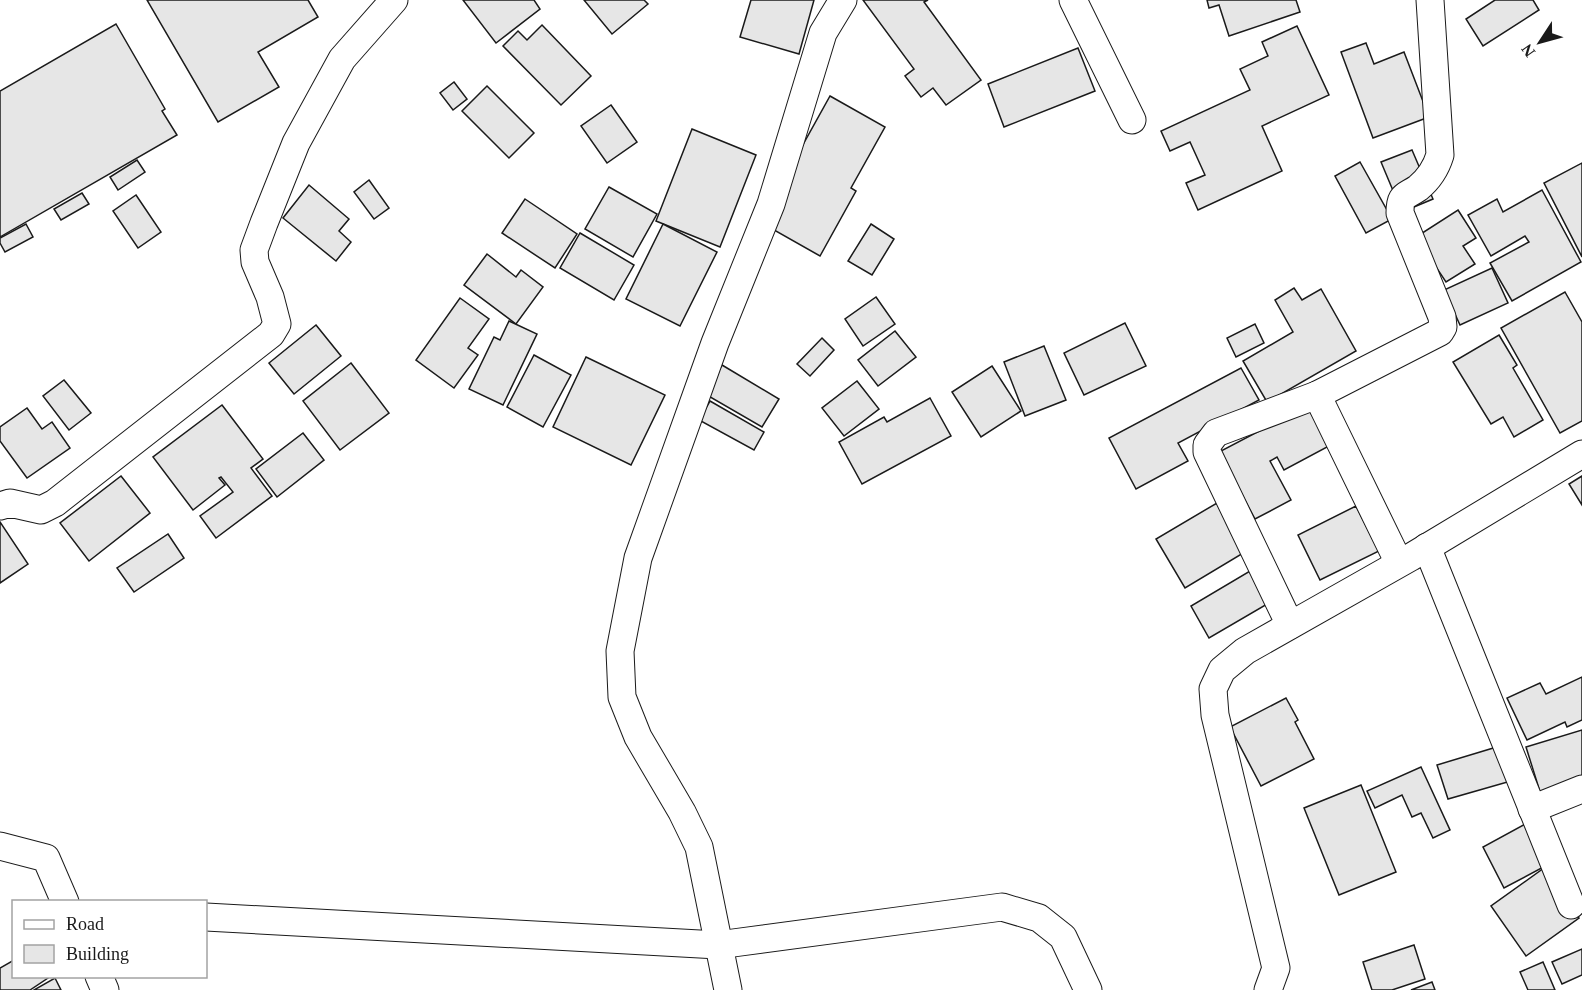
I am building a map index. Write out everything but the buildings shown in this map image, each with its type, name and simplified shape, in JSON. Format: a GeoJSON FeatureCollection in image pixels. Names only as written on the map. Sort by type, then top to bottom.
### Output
{"type":"FeatureCollection","features":[{"type":"Feature","properties":{"kind":"street"},"geometry":{"type":"LineString","coordinates":[[0,506],[10,503],[40,510],[55,503],[271,334],[277,324],[270,297],[255,262],[254,250],[296,143],[342,59],[394,0]]}},
{"type":"Feature","properties":{"kind":"street"},"geometry":{"type":"LineString","coordinates":[[728,990],[699,847],[682,812],[638,737],[622,697],[620,651],[638,558],[715,343],[771,204],[823,33],[843,0]]}},
{"type":"Feature","properties":{"kind":"street"},"geometry":{"type":"LineString","coordinates":[[1073,0],[1132,120]]}},
{"type":"Feature","properties":{"kind":"street"},"geometry":{"type":"LineString","coordinates":[[1290,625],[1207,452],[1207,445],[1216,433],[1317,395],[1440,332],[1443,327],[1442,317],[1400,213],[1400,204],[1405,194],[1418,188],[1436,169],[1440,155],[1430,0]]}},
{"type":"Feature","properties":{"kind":"street"},"geometry":{"type":"LineString","coordinates":[[1317,395],[1399,563]]}},
{"type":"Feature","properties":{"kind":"street"},"geometry":{"type":"LineString","coordinates":[[1268,990],[1276,968],[1215,715],[1213,689],[1222,670],[1245,651],[1427,547],[1582,454]]}},
{"type":"Feature","properties":{"kind":"street"},"geometry":{"type":"LineString","coordinates":[[1427,547],[1571,905]]}},
{"type":"Feature","properties":{"kind":"street"},"geometry":{"type":"LineString","coordinates":[[1532,809],[1582,789]]}},
{"type":"Feature","properties":{"kind":"street"},"geometry":{"type":"LineString","coordinates":[[0,846],[46,858],[64,900]]}},
{"type":"Feature","properties":{"kind":"street"},"geometry":{"type":"LineString","coordinates":[[207,917],[718,945],[1002,907],[1039,918],[1064,937],[1088,990]]}}]}
